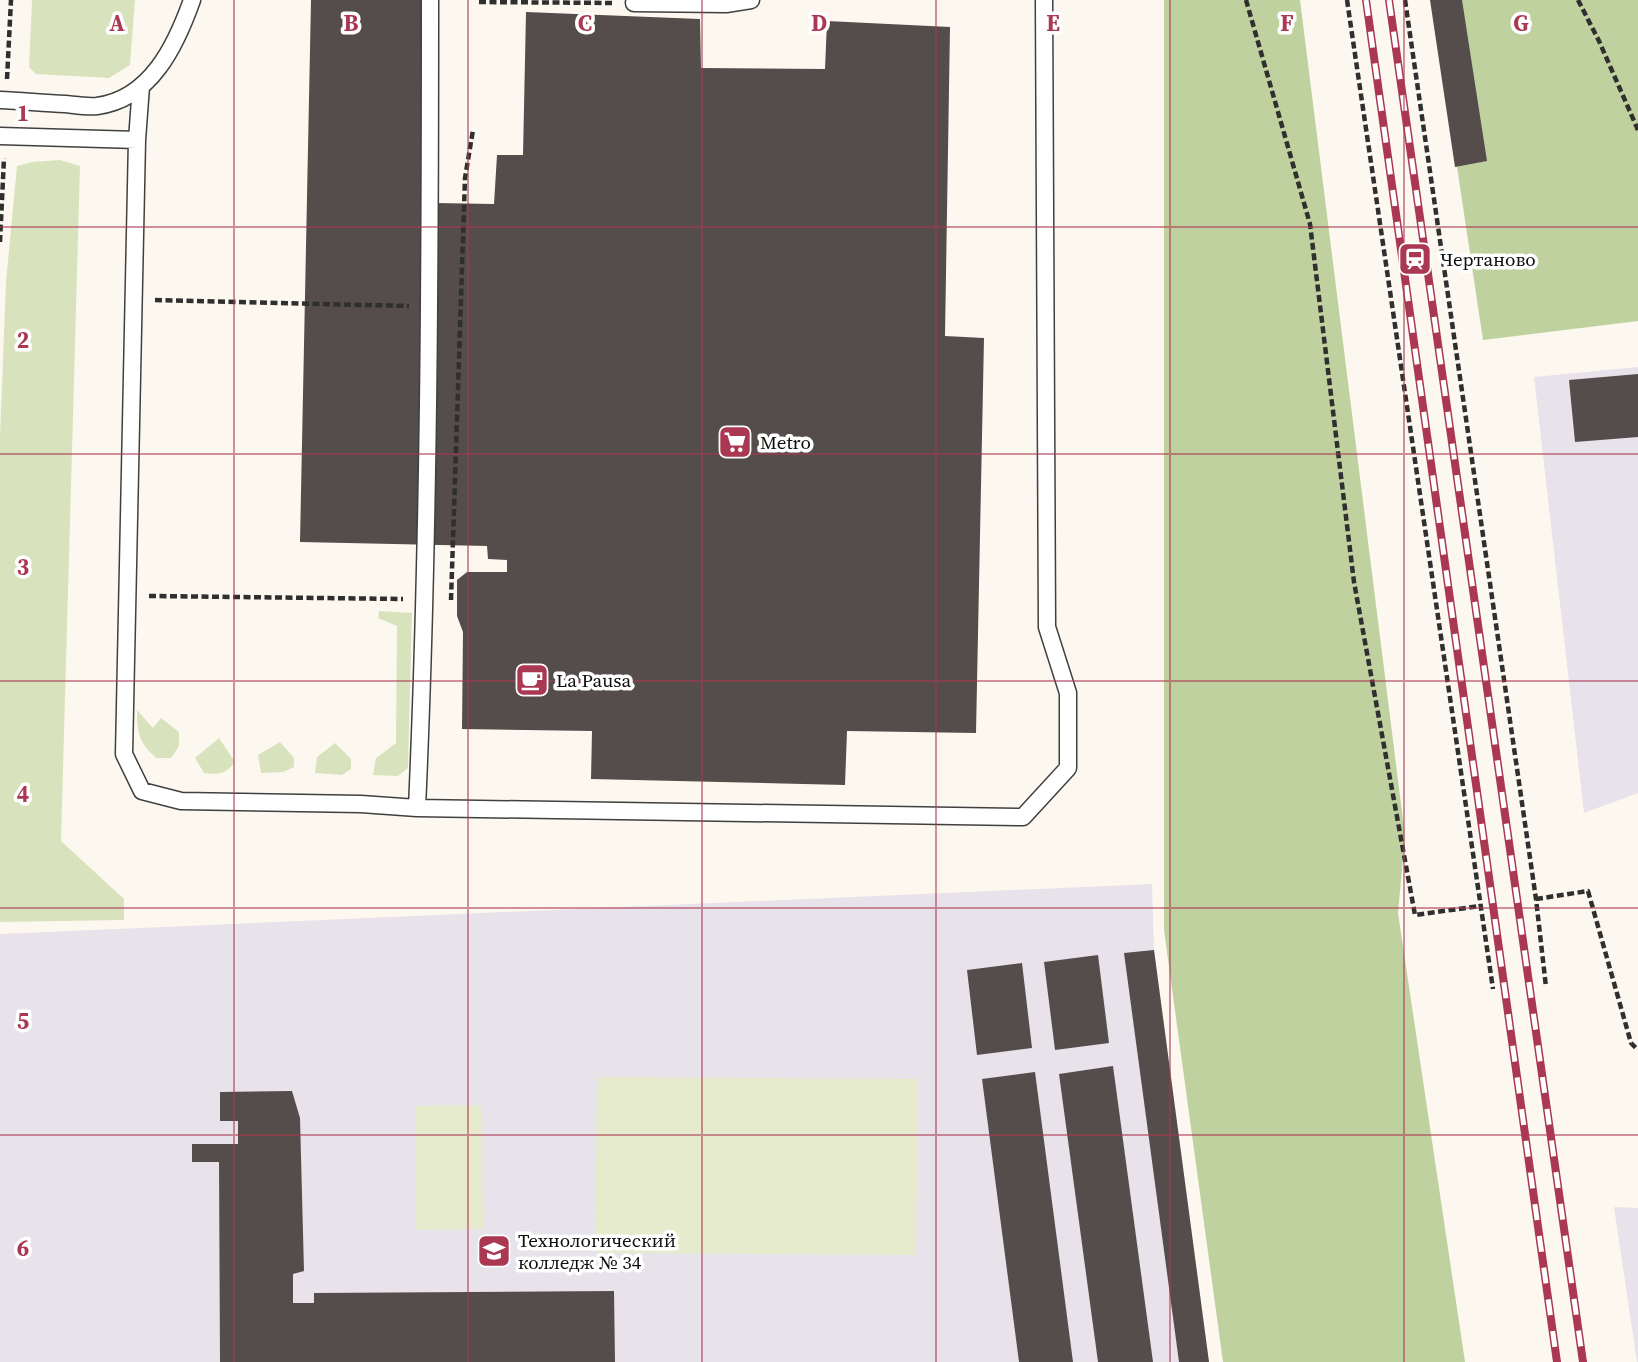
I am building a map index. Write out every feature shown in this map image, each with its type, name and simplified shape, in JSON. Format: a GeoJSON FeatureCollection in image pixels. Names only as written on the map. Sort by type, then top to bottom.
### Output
{"type":"FeatureCollection","features":[{"type":"Feature","properties":{"kind":"lane"},"geometry":{"type":"LineString","coordinates":[[0,100],[95,106],[120,101],[141,86],[162,64],[180,33],[192,0]]}},
{"type":"Feature","properties":{"kind":"lane"},"geometry":{"type":"LineString","coordinates":[[417,808],[425,599],[430,0]]}},
{"type":"Feature","properties":{"kind":"lane"},"geometry":{"type":"LineString","coordinates":[[634,4],[726,4],[751,0]]}},
{"type":"Feature","properties":{"kind":"lane"},"geometry":{"type":"LineString","coordinates":[[141,86],[137,141],[124,754],[142,791],[181,801],[324,803],[417,808],[1023,817],[1068,768],[1068,693],[1047,627],[1044,0]]}},
{"type":"Feature","properties":{"kind":"lane"},"geometry":{"type":"LineString","coordinates":[[0,136],[137,141]]}},
{"type":"Feature","properties":{"kind":"path"},"geometry":{"type":"LineString","coordinates":[[1246,0],[1311,224],[1354,582],[1415,915],[1480,906]]}},
{"type":"Feature","properties":{"kind":"path"},"geometry":{"type":"LineString","coordinates":[[1347,0],[1493,989]]}},
{"type":"Feature","properties":{"kind":"path"},"geometry":{"type":"LineString","coordinates":[[1405,0],[1536,899],[1546,987]]}},
{"type":"Feature","properties":{"kind":"path"},"geometry":{"type":"LineString","coordinates":[[1578,0],[1638,130]]}},
{"type":"Feature","properties":{"kind":"path"},"geometry":{"type":"LineString","coordinates":[[479,2],[634,4]]}},
{"type":"Feature","properties":{"kind":"path"},"geometry":{"type":"LineString","coordinates":[[128,595],[454,600],[465,178],[473,130]]}},
{"type":"Feature","properties":{"kind":"path"},"geometry":{"type":"LineString","coordinates":[[134,299],[462,308]]}},
{"type":"Feature","properties":{"kind":"path"},"geometry":{"type":"LineString","coordinates":[[1536,899],[1588,891],[1631,1043],[1638,1050]]}},
{"type":"Feature","properties":{"kind":"shaded area"},"geometry":{"type":"Polygon","coordinates":[[[1638,367],[1638,793],[1584,813],[1534,377],[1638,367]]]}},
{"type":"Feature","properties":{"kind":"shaded area"},"geometry":{"type":"Polygon","coordinates":[[[1152,884],[1154,950],[1209,1362],[0,1362],[0,934],[1152,884]]]}},
{"type":"Feature","properties":{"kind":"shaded area"},"geometry":{"type":"Polygon","coordinates":[[[1614,1207],[1638,1208],[1638,1362],[1637,1362],[1614,1207]]]}},
{"type":"Feature","properties":{"kind":"green space"},"geometry":{"type":"Polygon","coordinates":[[[32,0],[135,0],[130,65],[109,78],[36,74],[29,67],[32,0]]]}},
{"type":"Feature","properties":{"kind":"green space"},"geometry":{"type":"Polygon","coordinates":[[[1164,0],[1300,0],[1405,836],[1398,913],[1465,1362],[1223,1362],[1164,930],[1164,0]]]}},
{"type":"Feature","properties":{"kind":"green space"},"geometry":{"type":"Polygon","coordinates":[[[1432,0],[1638,0],[1638,321],[1483,340],[1432,0]]]}},
{"type":"Feature","properties":{"kind":"green space"},"geometry":{"type":"Polygon","coordinates":[[[60,160],[80,166],[61,841],[124,899],[124,920],[0,922],[0,436],[6,282],[17,166],[60,160]]]}},
{"type":"Feature","properties":{"kind":"green space"},"geometry":{"type":"Polygon","coordinates":[[[379,611],[412,613],[408,768],[398,776],[373,775],[376,758],[396,743],[397,626],[378,618],[379,611]]]}},
{"type":"Feature","properties":{"kind":"green space"},"geometry":{"type":"Polygon","coordinates":[[[137,710],[153,728],[161,718],[179,732],[179,746],[171,758],[156,758],[146,747],[139,732],[137,710]]]}},
{"type":"Feature","properties":{"kind":"green space"},"geometry":{"type":"Polygon","coordinates":[[[219,738],[235,762],[221,773],[204,773],[195,758],[219,738]]]}},
{"type":"Feature","properties":{"kind":"green space"},"geometry":{"type":"Polygon","coordinates":[[[280,742],[294,758],[294,767],[283,772],[261,773],[258,755],[280,742]]]}},
{"type":"Feature","properties":{"kind":"green space"},"geometry":{"type":"Polygon","coordinates":[[[335,743],[351,759],[351,769],[342,775],[315,773],[317,757],[335,743]]]}},
{"type":"Feature","properties":{"kind":"green space"},"geometry":{"type":"Polygon","coordinates":[[[597,1077],[918,1079],[916,1255],[595,1253],[597,1077]]]}},
{"type":"Feature","properties":{"kind":"green space"},"geometry":{"type":"Polygon","coordinates":[[[482,1105],[483,1229],[416,1230],[415,1106],[482,1105]]]}},
{"type":"Feature","properties":{"kind":"building","name":"Metro"},"geometry":{"type":"Polygon","coordinates":[[[311,0],[439,0],[435,203],[494,204],[497,155],[523,155],[526,12],[700,19],[701,68],[825,69],[827,21],[950,27],[945,336],[984,338],[976,733],[847,731],[845,785],[591,779],[592,731],[462,729],[463,632],[457,616],[457,580],[467,572],[507,572],[507,560],[488,559],[487,546],[300,542],[311,0]]]}},
{"type":"Feature","properties":{"kind":"building"},"geometry":{"type":"Polygon","coordinates":[[[1430,0],[1462,0],[1487,161],[1455,167],[1430,0]]]}},
{"type":"Feature","properties":{"kind":"building"},"geometry":{"type":"Polygon","coordinates":[[[1638,374],[1638,437],[1575,442],[1569,380],[1638,374]]]}},
{"type":"Feature","properties":{"kind":"building"},"geometry":{"type":"Polygon","coordinates":[[[1154,950],[1209,1362],[1179,1362],[1124,953],[1154,950]]]}},
{"type":"Feature","properties":{"kind":"building"},"geometry":{"type":"Polygon","coordinates":[[[1098,955],[1109,1043],[1055,1050],[1044,962],[1098,955]]]}},
{"type":"Feature","properties":{"kind":"building"},"geometry":{"type":"Polygon","coordinates":[[[1022,963],[1032,1048],[977,1055],[967,970],[1022,963]]]}},
{"type":"Feature","properties":{"kind":"building"},"geometry":{"type":"Polygon","coordinates":[[[1113,1066],[1153,1362],[1098,1362],[1059,1074],[1113,1066]]]}},
{"type":"Feature","properties":{"kind":"building"},"geometry":{"type":"Polygon","coordinates":[[[1035,1072],[1073,1362],[1019,1362],[982,1079],[1035,1072]]]}},
{"type":"Feature","properties":{"kind":"building"},"geometry":{"type":"Polygon","coordinates":[[[292,1091],[300,1118],[304,1271],[293,1274],[293,1303],[314,1303],[314,1293],[614,1291],[615,1362],[220,1362],[219,1162],[192,1162],[192,1144],[238,1144],[238,1121],[220,1121],[220,1092],[292,1091]]]}},
{"type":"Feature","properties":{"kind":"railway"},"geometry":{"type":"LineString","coordinates":[[1366,0],[1557,1362]]}},
{"type":"Feature","properties":{"kind":"railway"},"geometry":{"type":"LineString","coordinates":[[1389,0],[1583,1362]]}},
{"type":"Feature","properties":{"kind":"place","name":"Чертаново"},"geometry":{"type":"Point","coordinates":[1415,259]}},
{"type":"Feature","properties":{"kind":"place","name":"Metro"},"geometry":{"type":"Point","coordinates":[735,442]}},
{"type":"Feature","properties":{"kind":"place","name":"La Pausa"},"geometry":{"type":"Point","coordinates":[532,680]}},
{"type":"Feature","properties":{"kind":"place","name":"Технологический колледж № 34"},"geometry":{"type":"Point","coordinates":[494,1251]}}]}
